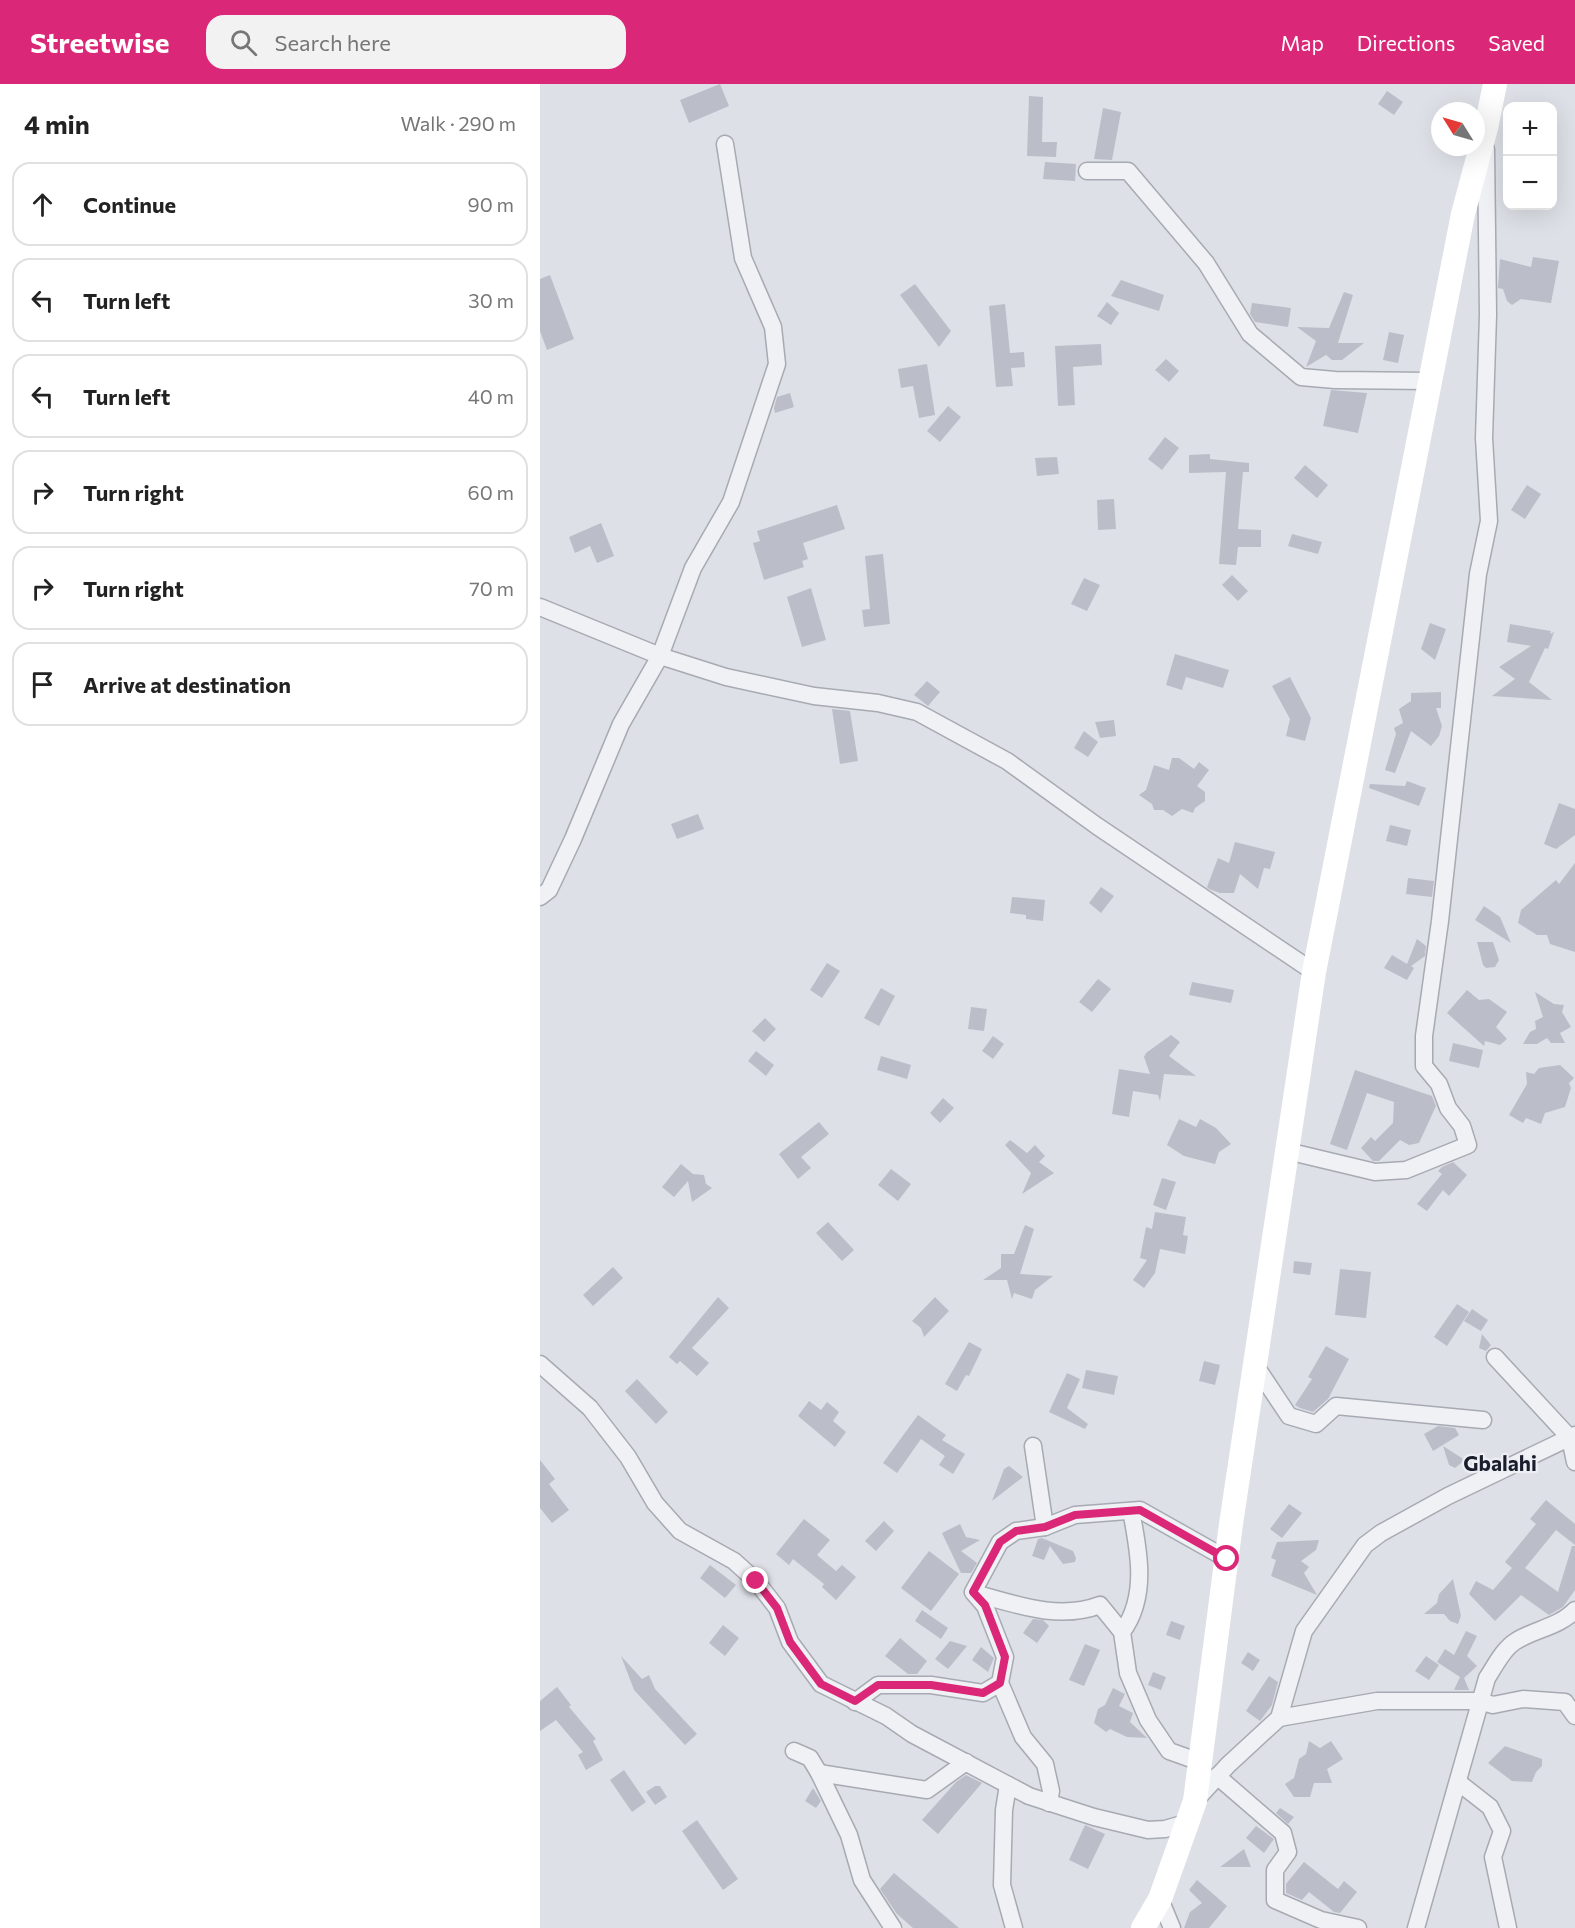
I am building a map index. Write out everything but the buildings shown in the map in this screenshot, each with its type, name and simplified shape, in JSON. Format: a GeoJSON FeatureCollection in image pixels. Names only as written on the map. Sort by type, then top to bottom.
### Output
{"type":"FeatureCollection","features":[{"type":"Feature","properties":{"kind":"street"},"geometry":{"type":"LineString","coordinates":[[1143,1928],[1160,1899],[1209,1769],[1227,1559],[1314,972],[1463,214],[1495,84]]}},
{"type":"Feature","properties":{"kind":"street"},"geometry":{"type":"LineString","coordinates":[[1287,1151],[1375,1172],[1406,1170],[1468,1144],[1462,1126],[1448,1108],[1439,1084],[1424,1066],[1424,1036],[1440,921],[1478,574],[1489,521],[1484,438],[1488,315],[1486,128]]}},
{"type":"Feature","properties":{"kind":"street"},"geometry":{"type":"LineString","coordinates":[[540,897],[549,890],[621,724],[660,656],[693,567],[731,502],[777,364],[773,327],[743,258],[725,144]]}},
{"type":"Feature","properties":{"kind":"street"},"geometry":{"type":"LineString","coordinates":[[1087,171],[1128,171],[1206,264],[1250,334],[1301,376],[1335,380],[1430,381]]}},
{"type":"Feature","properties":{"kind":"street"},"geometry":{"type":"LineString","coordinates":[[540,607],[660,656],[748,681],[814,696],[878,703],[917,712],[1007,761],[1096,826],[1314,972]]}},
{"type":"Feature","properties":{"kind":"street"},"geometry":{"type":"LineString","coordinates":[[1496,1357],[1572,1437],[1575,1462]]}},
{"type":"Feature","properties":{"kind":"street"},"geometry":{"type":"LineString","coordinates":[[540,1364],[590,1408],[628,1457],[655,1503],[680,1531],[734,1561],[756,1581],[777,1608],[790,1642],[821,1684],[1008,1785],[1049,1803],[1148,1830],[1165,1829],[1192,1812]]}},
{"type":"Feature","properties":{"kind":"street"},"geometry":{"type":"LineString","coordinates":[[1255,1365],[1288,1416],[1316,1424],[1336,1406],[1483,1420]]}},
{"type":"Feature","properties":{"kind":"street"},"geometry":{"type":"LineString","coordinates":[[1279,1718],[1304,1632],[1365,1545],[1381,1533],[1448,1496],[1572,1437]]}},
{"type":"Feature","properties":{"kind":"street"},"geometry":{"type":"LineString","coordinates":[[1032,1446],[1045,1527]]}},
{"type":"Feature","properties":{"kind":"street"},"geometry":{"type":"LineString","coordinates":[[973,1592],[1000,1542],[1016,1531],[1045,1527],[1075,1515],[1140,1510],[1227,1559]]}},
{"type":"Feature","properties":{"kind":"street"},"geometry":{"type":"LineString","coordinates":[[1122,1632],[1132,1618],[1141,1564],[1131,1511]]}},
{"type":"Feature","properties":{"kind":"street"},"geometry":{"type":"LineString","coordinates":[[973,1592],[1036,1610],[1080,1613],[1100,1605],[1122,1632],[1128,1673],[1148,1720],[1169,1751],[1209,1769],[1283,1833],[1288,1852],[1275,1870],[1275,1900],[1322,1920],[1358,1928]]}},
{"type":"Feature","properties":{"kind":"street"},"geometry":{"type":"LineString","coordinates":[[973,1592],[985,1605],[1005,1657],[1000,1683],[1023,1737],[1045,1764],[1051,1791],[1049,1803]]}},
{"type":"Feature","properties":{"kind":"street"},"geometry":{"type":"LineString","coordinates":[[1416,1928],[1487,1678],[1501,1656],[1515,1641],[1567,1619],[1575,1610]]}},
{"type":"Feature","properties":{"kind":"street"},"geometry":{"type":"LineString","coordinates":[[855,1701],[878,1685],[931,1685],[983,1693],[1000,1683]]}},
{"type":"Feature","properties":{"kind":"street"},"geometry":{"type":"LineString","coordinates":[[1209,1769],[1279,1718],[1377,1701],[1479,1701],[1493,1705],[1523,1699],[1565,1702],[1575,1716]]}},
{"type":"Feature","properties":{"kind":"street"},"geometry":{"type":"LineString","coordinates":[[794,1751],[810,1758],[819,1773],[849,1835],[862,1880],[893,1928]]}},
{"type":"Feature","properties":{"kind":"street"},"geometry":{"type":"LineString","coordinates":[[819,1773],[927,1790],[966,1762]]}},
{"type":"Feature","properties":{"kind":"street"},"geometry":{"type":"LineString","coordinates":[[1458,1782],[1490,1807],[1502,1831],[1493,1857],[1508,1928]]}},
{"type":"Feature","properties":{"kind":"street"},"geometry":{"type":"LineString","coordinates":[[1008,1785],[1004,1810],[1002,1885],[1014,1928]]}},
{"type":"Feature","properties":{"kind":"street"},"geometry":{"type":"LineString","coordinates":[[1160,1899],[1172,1928]]}},
{"type":"Feature","properties":{"kind":"district","name":"Gbalahi"},"geometry":{"type":"Point","coordinates":[1500,1464]}},
{"type":"Feature","properties":{"kind":"route"},"geometry":{"type":"LineString","coordinates":[[756,1581],[777,1608],[790,1642],[821,1684],[855,1701],[878,1685],[931,1685],[983,1693],[1000,1683],[1005,1657],[985,1605],[973,1592],[988,1560],[1000,1542],[1016,1531],[1045,1527],[1075,1515],[1140,1510],[1227,1559]]}}]}
